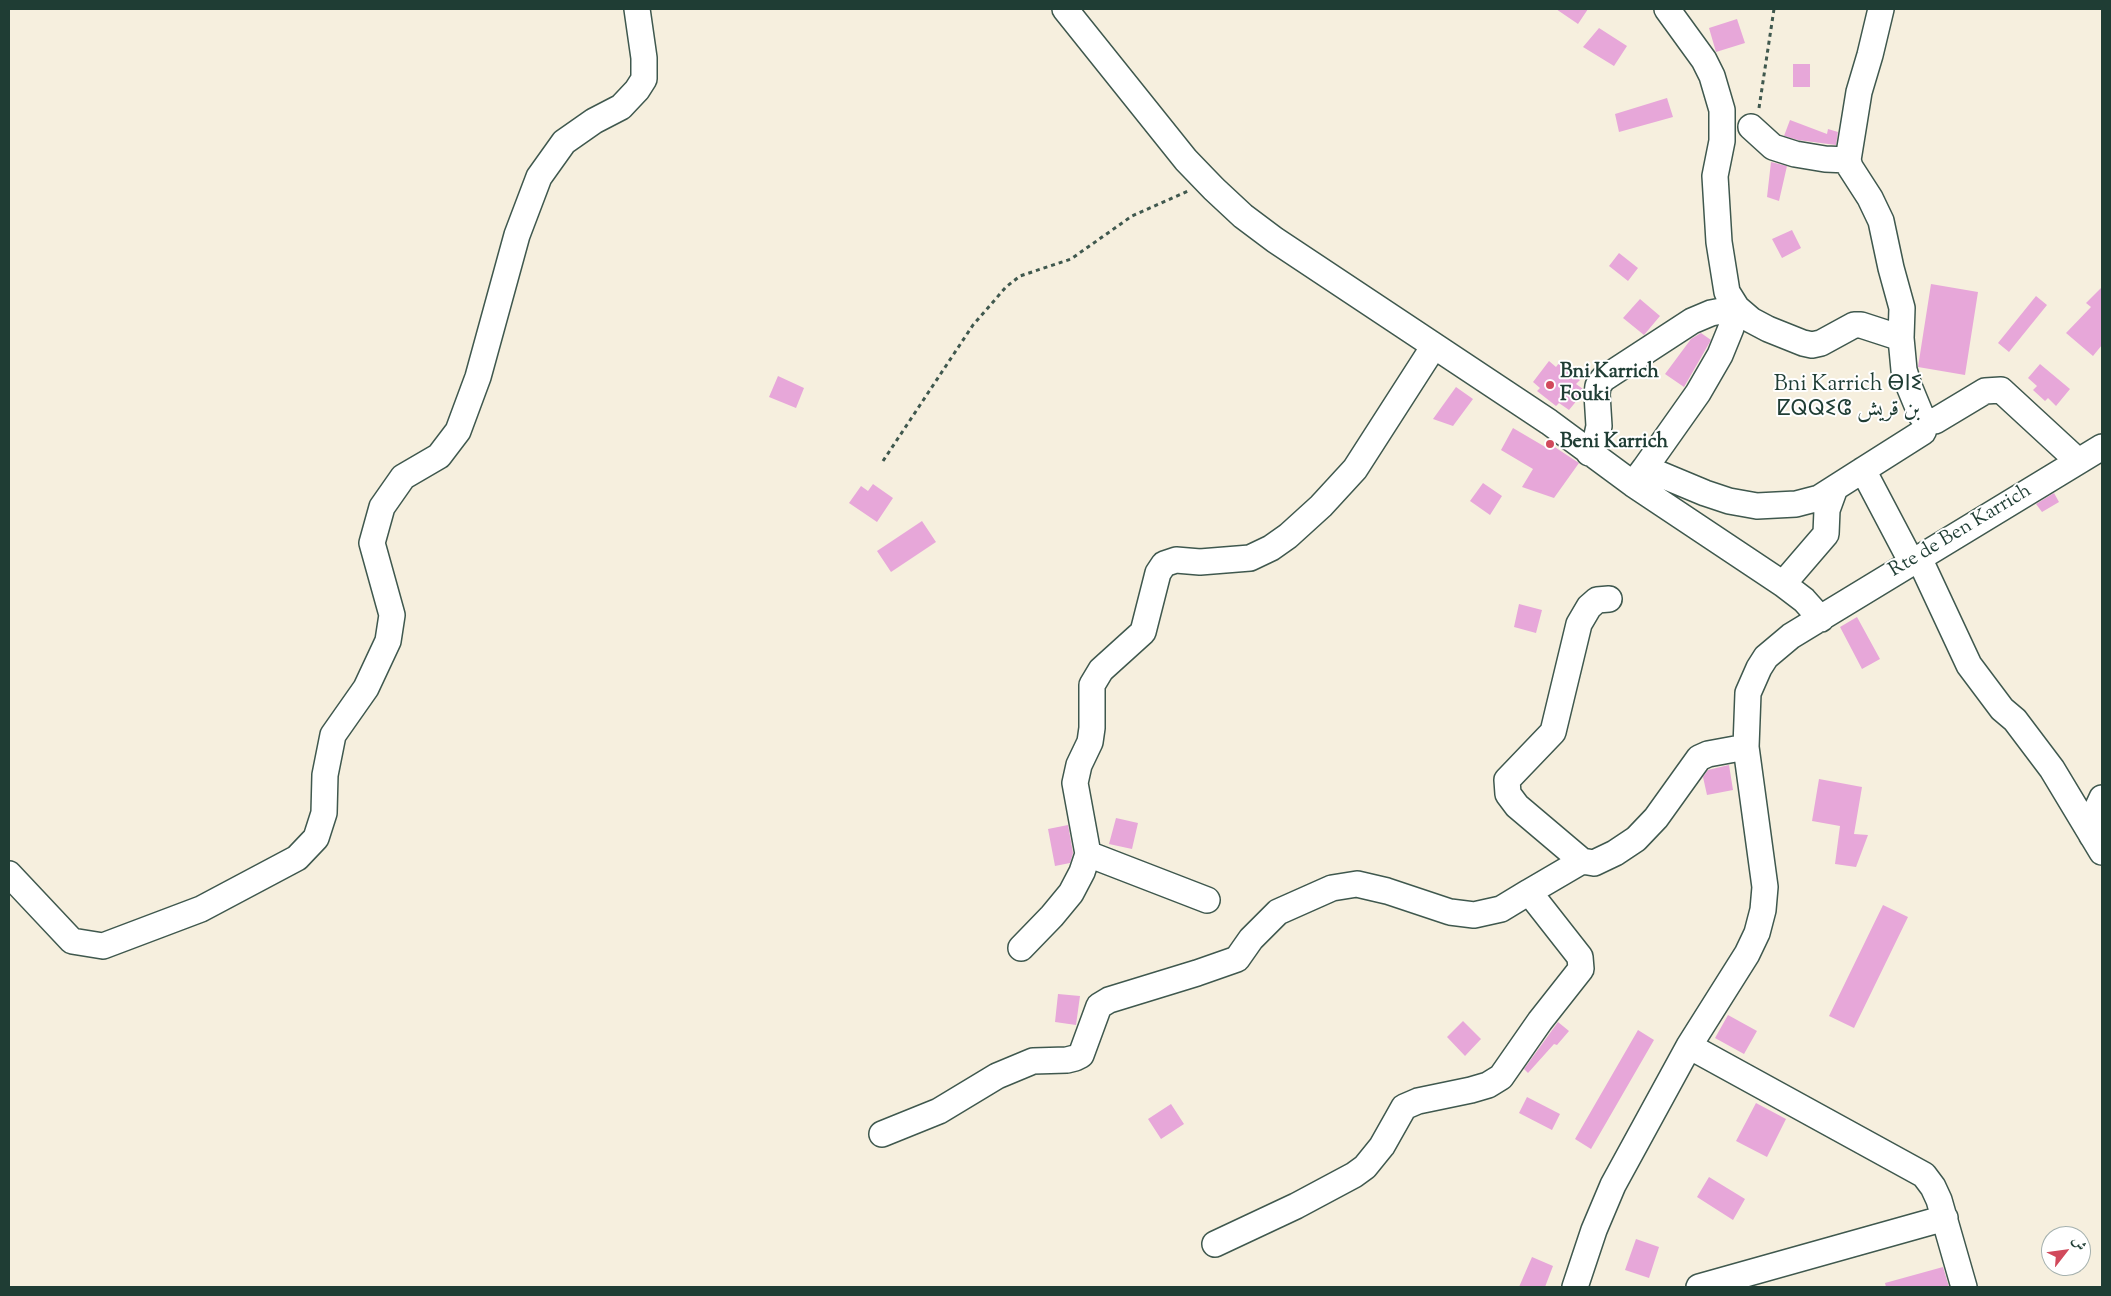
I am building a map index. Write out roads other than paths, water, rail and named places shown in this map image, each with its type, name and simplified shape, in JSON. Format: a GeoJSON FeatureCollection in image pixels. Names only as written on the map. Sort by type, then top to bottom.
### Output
{"type":"FeatureCollection","features":[{"type":"Feature","properties":{"kind":"street"},"geometry":{"type":"LineString","coordinates":[[9,874],[72,941],[103,946],[202,909],[297,858],[316,838],[324,813],[326,775],[333,735],[366,688],[388,641],[392,615],[372,543],[382,507],[403,477],[439,456],[458,431],[478,377],[517,235],[539,177],[564,142],[594,121],[621,107],[644,79],[644,58],[636,9]]}},
{"type":"Feature","properties":{"kind":"street"},"geometry":{"type":"LineString","coordinates":[[1065,9],[1161,130],[1207,182],[1243,216],[1275,240],[1549,422],[1589,453],[1639,476],[1757,506],[1796,504],[1819,498],[1923,432],[1927,421]]}},
{"type":"Feature","properties":{"kind":"street"},"geometry":{"type":"LineString","coordinates":[[1667,9],[1704,60],[1712,76],[1722,110],[1722,141],[1715,176],[1718,242],[1727,292],[1737,308],[1751,320],[1803,343],[1812,345],[1821,343],[1854,325],[1860,325],[1901,338]]}},
{"type":"Feature","properties":{"kind":"street"},"geometry":{"type":"LineString","coordinates":[[1881,9],[1870,55],[1858,92],[1848,160],[1850,167],[1870,198],[1881,221],[1891,268],[1900,298],[1904,370],[1921,415],[1927,421],[1935,421],[1986,391],[2001,390],[2078,461]]}},
{"type":"Feature","properties":{"kind":"street"},"geometry":{"type":"LineString","coordinates":[[1752,127],[1773,147],[1820,158],[1848,160]]}},
{"type":"Feature","properties":{"kind":"street"},"geometry":{"type":"LineString","coordinates":[[1589,453],[1596,440],[1599,426],[1597,394],[1598,386],[1603,379],[1692,321],[1711,313],[1737,308]]}},
{"type":"Feature","properties":{"kind":"street"},"geometry":{"type":"LineString","coordinates":[[1639,476],[1698,393],[1720,356],[1732,328],[1737,308]]}},
{"type":"Feature","properties":{"kind":"street"},"geometry":{"type":"LineString","coordinates":[[1021,948],[1071,893],[1082,872],[1088,854],[1075,783],[1079,765],[1091,735],[1092,685],[1101,670],[1143,632],[1158,573],[1164,564],[1176,560],[1200,562],[1250,558],[1271,548],[1288,536],[1321,506],[1355,469],[1434,346]]}},
{"type":"Feature","properties":{"kind":"street","name":"Rte de Ben Karrich"},"geometry":{"type":"LineString","coordinates":[[1575,1287],[1594,1230],[1613,1185],[1688,1046],[1747,954],[1757,933],[1763,910],[1765,887],[1746,747],[1748,693],[1759,668],[1778,646],[1791,636],[2102,446]]}},
{"type":"Feature","properties":{"kind":"street"},"geometry":{"type":"LineString","coordinates":[[1863,470],[1915,560],[1969,666],[2002,709],[2016,720],[2041,755],[2097,844]]}},
{"type":"Feature","properties":{"kind":"street"},"geometry":{"type":"LineString","coordinates":[[1639,476],[1804,600],[1821,619]]}},
{"type":"Feature","properties":{"kind":"street"},"geometry":{"type":"LineString","coordinates":[[1782,584],[1826,534],[1827,510],[1834,488]]}},
{"type":"Feature","properties":{"kind":"street"},"geometry":{"type":"LineString","coordinates":[[1609,599],[1597,600],[1589,607],[1579,624],[1552,732],[1507,780],[1508,794],[1517,806],[1582,861],[1594,863],[1636,838],[1656,818],[1699,758],[1708,754],[1746,747]]}},
{"type":"Feature","properties":{"kind":"street"},"geometry":{"type":"LineString","coordinates":[[2097,844],[2095,813],[2102,798]]}},
{"type":"Feature","properties":{"kind":"street"},"geometry":{"type":"LineString","coordinates":[[1088,854],[1207,900]]}},
{"type":"Feature","properties":{"kind":"street"},"geometry":{"type":"LineString","coordinates":[[882,1134],[939,1111],[997,1076],[1033,1060],[1067,1060],[1081,1055],[1099,1006],[1109,1000],[1236,959],[1251,938],[1278,912],[1332,888],[1356,884],[1387,891],[1450,912],[1474,915],[1501,909],[1582,861]]}},
{"type":"Feature","properties":{"kind":"street"},"geometry":{"type":"LineString","coordinates":[[1215,1244],[1296,1206],[1354,1175],[1365,1166],[1382,1146],[1404,1107],[1418,1101],[1488,1085],[1501,1077],[1581,969],[1582,964],[1580,957],[1529,892]]}},
{"type":"Feature","properties":{"kind":"street"},"geometry":{"type":"LineString","coordinates":[[1688,1046],[1924,1175],[1933,1187],[1945,1218],[1964,1287]]}},
{"type":"Feature","properties":{"kind":"street"},"geometry":{"type":"LineString","coordinates":[[1703,1287],[1945,1218]]}},
{"type":"Feature","properties":{"kind":"place","name":"Bni Karrich Fouki"},"geometry":{"type":"Point","coordinates":[1550,385]}},
{"type":"Feature","properties":{"kind":"place","name":"Beni Karrich"},"geometry":{"type":"Point","coordinates":[1550,444]}},
{"type":"Feature","properties":{"kind":"district","name":"Bni Karrich ⴱⵏⵉ ⵇⵕⵕⵉⵛ بن قريش"},"geometry":{"type":"Point","coordinates":[1848,398]}}]}
